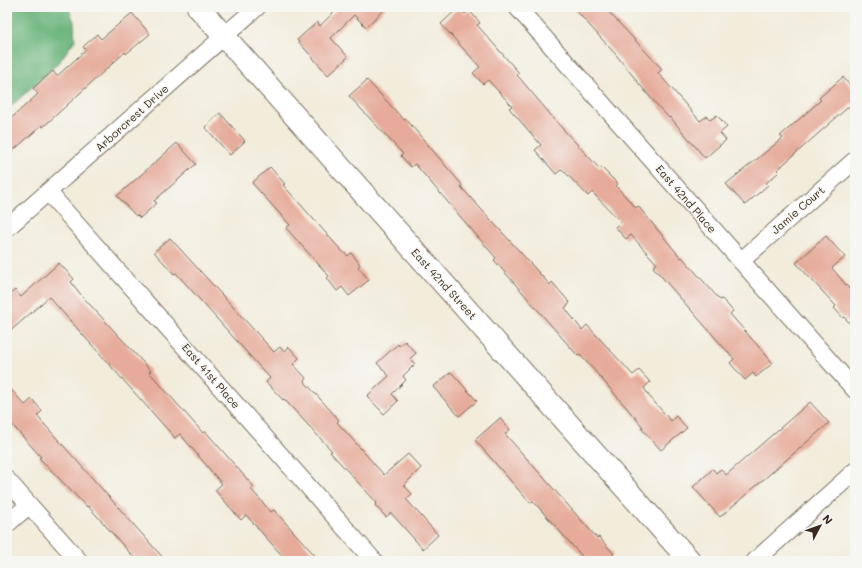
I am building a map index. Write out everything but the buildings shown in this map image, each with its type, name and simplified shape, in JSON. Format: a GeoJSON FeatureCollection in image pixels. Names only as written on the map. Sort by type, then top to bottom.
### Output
{"type":"FeatureCollection","features":[{"type":"Feature","properties":{"kind":"street","name":"East 42nd Street"},"geometry":{"type":"LineString","coordinates":[[198,7],[690,561]]}},
{"type":"Feature","properties":{"kind":"street","name":"Arborcrest Drive"},"geometry":{"type":"LineString","coordinates":[[7,228],[257,7]]}},
{"type":"Feature","properties":{"kind":"street","name":"East 42nd Place"},"geometry":{"type":"LineString","coordinates":[[517,7],[855,390]]}},
{"type":"Feature","properties":{"kind":"street","name":"Jamie Court"},"geometry":{"type":"LineString","coordinates":[[741,261],[855,160]]}},
{"type":"Feature","properties":{"kind":"street","name":"East 41st Place"},"geometry":{"type":"LineString","coordinates":[[48,192],[374,561]]}},
{"type":"Feature","properties":{"kind":"street"},"geometry":{"type":"LineString","coordinates":[[755,561],[855,471]]}},
{"type":"Feature","properties":{"kind":"street"},"geometry":{"type":"LineString","coordinates":[[7,480],[79,561]]}},
{"type":"Feature","properties":{"kind":"street"},"geometry":{"type":"LineString","coordinates":[[7,524],[29,505]]}},
{"type":"Feature","properties":{"kind":"green space"},"geometry":{"type":"Polygon","coordinates":[[[7,7],[68,7],[74,22],[75,40],[59,62],[7,110],[7,7]]]}}]}
